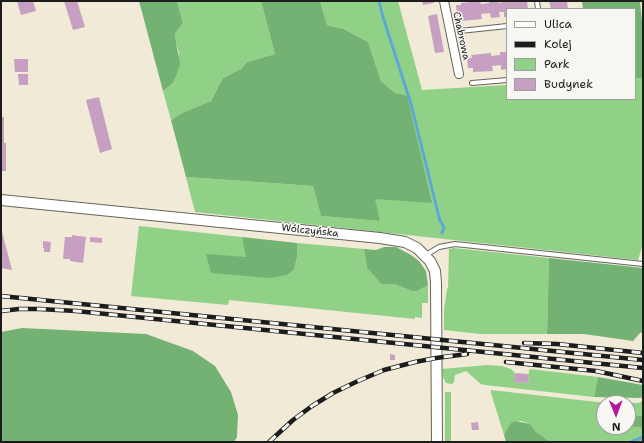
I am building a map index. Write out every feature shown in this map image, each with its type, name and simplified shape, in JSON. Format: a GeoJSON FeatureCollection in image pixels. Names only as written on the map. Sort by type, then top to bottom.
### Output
{"type":"FeatureCollection","features":[{"type":"Feature","properties":{"kind":"street","name":"Chabrowa"},"geometry":{"type":"LineString","coordinates":[[444,1],[459,74]]}},
{"type":"Feature","properties":{"kind":"street","name":"Wólczyńska"},"geometry":{"type":"LineString","coordinates":[[1,200],[391,239],[405,242],[417,248],[426,256],[435,271],[437,442]]}},
{"type":"Feature","properties":{"kind":"lane"},"geometry":{"type":"LineString","coordinates":[[460,31],[506,26]]}},
{"type":"Feature","properties":{"kind":"lane"},"geometry":{"type":"LineString","coordinates":[[472,83],[506,80]]}},
{"type":"Feature","properties":{"kind":"lane"},"geometry":{"type":"LineString","coordinates":[[426,256],[439,246],[455,244],[643,264]]}},
{"type":"Feature","properties":{"kind":"green space"},"geometry":{"type":"Polygon","coordinates":[[[139,1],[177,1],[183,23],[175,34],[180,64],[172,84],[163,91],[139,1]]]}},
{"type":"Feature","properties":{"kind":"green space"},"geometry":{"type":"Polygon","coordinates":[[[177,1],[261,1],[275,54],[247,62],[241,69],[223,78],[211,101],[182,113],[171,120],[163,91],[172,84],[179,53],[175,34],[183,23],[177,1]]]}},
{"type":"Feature","properties":{"kind":"green space"},"geometry":{"type":"Polygon","coordinates":[[[261,1],[320,1],[327,25],[344,29],[368,42],[381,81],[395,93],[407,96],[432,203],[375,199],[380,221],[321,216],[313,186],[186,177],[171,120],[182,113],[211,101],[223,78],[241,69],[247,62],[275,54],[261,1]]]}},
{"type":"Feature","properties":{"kind":"green space"},"geometry":{"type":"Polygon","coordinates":[[[320,1],[398,1],[422,90],[506,85],[506,100],[636,100],[636,78],[643,78],[643,244],[638,260],[195,212],[186,177],[313,186],[321,216],[380,221],[374,199],[395,93],[381,81],[368,42],[344,29],[327,25],[320,1]]]}},
{"type":"Feature","properties":{"kind":"green space"},"geometry":{"type":"Polygon","coordinates":[[[582,1],[640,1],[643,32],[643,78],[636,78],[636,8],[583,8],[582,1]]]}},
{"type":"Feature","properties":{"kind":"green space"},"geometry":{"type":"Polygon","coordinates":[[[139,226],[242,237],[247,258],[287,275],[294,270],[297,257],[297,243],[364,249],[367,268],[381,284],[394,284],[412,291],[417,291],[428,285],[428,303],[422,303],[422,318],[415,317],[415,319],[229,300],[228,305],[131,296],[139,226]]]}},
{"type":"Feature","properties":{"kind":"green space"},"geometry":{"type":"Polygon","coordinates":[[[242,237],[297,243],[297,257],[294,270],[287,275],[270,278],[211,273],[206,254],[246,257],[242,237]]]}},
{"type":"Feature","properties":{"kind":"green space"},"geometry":{"type":"Polygon","coordinates":[[[384,247],[396,247],[419,261],[426,271],[428,285],[417,291],[412,291],[394,284],[381,284],[367,268],[364,249],[376,250],[384,247]]]}},
{"type":"Feature","properties":{"kind":"green space"},"geometry":{"type":"Polygon","coordinates":[[[454,248],[549,258],[547,334],[480,334],[444,330],[444,309],[448,288],[449,249],[454,248]]]}},
{"type":"Feature","properties":{"kind":"green space"},"geometry":{"type":"Polygon","coordinates":[[[549,258],[643,268],[643,332],[640,333],[633,341],[584,334],[547,334],[549,258]]]}},
{"type":"Feature","properties":{"kind":"green space"},"geometry":{"type":"Polygon","coordinates":[[[22,328],[146,334],[193,351],[215,366],[231,392],[238,415],[237,437],[234,442],[1,442],[1,332],[22,328]]]}},
{"type":"Feature","properties":{"kind":"green space"},"geometry":{"type":"Polygon","coordinates":[[[487,365],[502,366],[511,369],[515,373],[514,382],[528,383],[530,369],[598,377],[594,397],[485,385],[481,384],[466,371],[455,375],[454,382],[452,384],[446,383],[443,377],[442,369],[487,365]]]}},
{"type":"Feature","properties":{"kind":"green space"},"geometry":{"type":"Polygon","coordinates":[[[598,377],[643,385],[643,397],[640,398],[636,398],[636,395],[596,395],[596,397],[594,397],[598,377]]]}},
{"type":"Feature","properties":{"kind":"green space"},"geometry":{"type":"Polygon","coordinates":[[[491,390],[596,402],[596,435],[636,435],[636,427],[643,428],[643,442],[549,442],[537,433],[530,424],[522,421],[516,421],[509,427],[504,435],[491,390]]]}},
{"type":"Feature","properties":{"kind":"green space"},"geometry":{"type":"Polygon","coordinates":[[[445,392],[451,392],[451,442],[445,442],[445,392]]]}},
{"type":"Feature","properties":{"kind":"green space"},"geometry":{"type":"Polygon","coordinates":[[[643,401],[643,416],[636,415],[636,403],[643,401]]]}},
{"type":"Feature","properties":{"kind":"green space"},"geometry":{"type":"Polygon","coordinates":[[[636,415],[643,416],[643,428],[636,427],[636,415]]]}},
{"type":"Feature","properties":{"kind":"green space"},"geometry":{"type":"Polygon","coordinates":[[[516,421],[530,424],[537,433],[549,442],[506,442],[504,435],[511,423],[516,421]]]}},
{"type":"Feature","properties":{"kind":"building"},"geometry":{"type":"Polygon","coordinates":[[[17,1],[33,1],[36,11],[21,15],[17,1]]]}},
{"type":"Feature","properties":{"kind":"building"},"geometry":{"type":"Polygon","coordinates":[[[64,1],[77,1],[85,27],[73,30],[64,1]]]}},
{"type":"Feature","properties":{"kind":"building"},"geometry":{"type":"Polygon","coordinates":[[[422,1],[434,1],[434,3],[423,5],[422,1]]]}},
{"type":"Feature","properties":{"kind":"building"},"geometry":{"type":"Polygon","coordinates":[[[480,1],[481,4],[489,3],[489,1],[498,1],[498,3],[503,1],[527,1],[528,8],[506,8],[506,17],[504,17],[504,12],[499,12],[500,17],[491,18],[490,13],[481,14],[482,19],[462,21],[462,16],[457,16],[456,5],[461,5],[461,3],[480,1]]]}},
{"type":"Feature","properties":{"kind":"building"},"geometry":{"type":"Polygon","coordinates":[[[549,1],[567,1],[568,8],[551,8],[549,1]]]}},
{"type":"Feature","properties":{"kind":"building"},"geometry":{"type":"Polygon","coordinates":[[[437,14],[444,52],[435,53],[428,16],[437,14]]]}},
{"type":"Feature","properties":{"kind":"building"},"geometry":{"type":"Polygon","coordinates":[[[500,52],[506,52],[506,69],[501,70],[501,65],[492,66],[493,71],[473,72],[473,68],[468,68],[467,58],[472,58],[471,55],[491,53],[491,56],[500,55],[500,52]]]}},
{"type":"Feature","properties":{"kind":"building"},"geometry":{"type":"Polygon","coordinates":[[[14,59],[28,59],[28,72],[15,72],[14,59]]]}},
{"type":"Feature","properties":{"kind":"building"},"geometry":{"type":"Polygon","coordinates":[[[18,74],[28,74],[28,85],[19,85],[18,74]]]}},
{"type":"Feature","properties":{"kind":"building"},"geometry":{"type":"Polygon","coordinates":[[[99,97],[112,149],[100,153],[86,100],[99,97]]]}},
{"type":"Feature","properties":{"kind":"building"},"geometry":{"type":"Polygon","coordinates":[[[1,117],[4,117],[6,171],[1,171],[1,117]]]}},
{"type":"Feature","properties":{"kind":"building"},"geometry":{"type":"Polygon","coordinates":[[[2,232],[12,270],[1,268],[2,232]]]}},
{"type":"Feature","properties":{"kind":"building"},"geometry":{"type":"Polygon","coordinates":[[[72,235],[86,237],[83,263],[70,261],[70,259],[63,259],[65,237],[72,237],[72,235]]]}},
{"type":"Feature","properties":{"kind":"building"},"geometry":{"type":"Polygon","coordinates":[[[90,237],[102,238],[102,243],[90,242],[90,237]]]}},
{"type":"Feature","properties":{"kind":"building"},"geometry":{"type":"Polygon","coordinates":[[[43,241],[51,242],[50,252],[44,252],[43,241]]]}},
{"type":"Feature","properties":{"kind":"building"},"geometry":{"type":"Polygon","coordinates":[[[390,354],[395,355],[395,360],[390,360],[390,354]]]}},
{"type":"Feature","properties":{"kind":"building"},"geometry":{"type":"Polygon","coordinates":[[[515,373],[529,374],[528,383],[514,382],[515,373]]]}},
{"type":"Feature","properties":{"kind":"building"},"geometry":{"type":"Polygon","coordinates":[[[478,422],[479,430],[472,430],[471,423],[478,422]]]}},
{"type":"Feature","properties":{"kind":"waterway"},"geometry":{"type":"LineString","coordinates":[[379,1],[411,104],[440,221],[444,227],[442,233]]}},
{"type":"Feature","properties":{"kind":"waterway"},"geometry":{"type":"LineString","coordinates":[[631,442],[643,437]]}},
{"type":"Feature","properties":{"kind":"railway"},"geometry":{"type":"LineString","coordinates":[[1,296],[643,360]]}},
{"type":"Feature","properties":{"kind":"railway"},"geometry":{"type":"LineString","coordinates":[[1,311],[19,309],[76,311],[643,368]]}},
{"type":"Feature","properties":{"kind":"railway"},"geometry":{"type":"LineString","coordinates":[[524,343],[557,344],[643,353]]}},
{"type":"Feature","properties":{"kind":"railway"},"geometry":{"type":"LineString","coordinates":[[269,442],[293,420],[312,406],[333,393],[358,381],[384,370],[415,362],[467,354]]}},
{"type":"Feature","properties":{"kind":"railway"},"geometry":{"type":"LineString","coordinates":[[506,362],[596,371],[643,381]]}}]}
